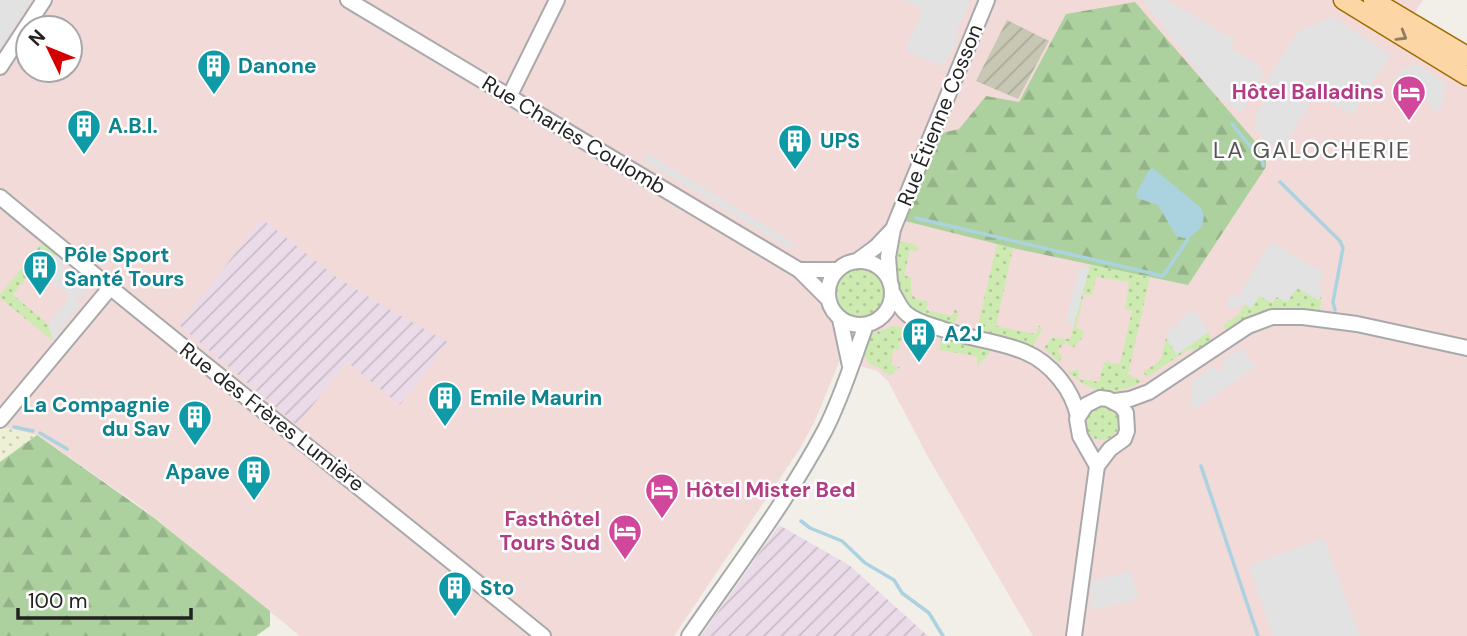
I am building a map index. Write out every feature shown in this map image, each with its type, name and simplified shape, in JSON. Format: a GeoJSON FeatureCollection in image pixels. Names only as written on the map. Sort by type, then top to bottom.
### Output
{"type":"FeatureCollection","features":[{"type":"Feature","properties":{"kind":"main road"},"geometry":{"type":"LineString","coordinates":[[1343,0],[1467,76]]}},
{"type":"Feature","properties":{"kind":"main road"},"geometry":{"type":"LineString","coordinates":[[1373,0],[1467,56]]}},
{"type":"Feature","properties":{"kind":"street"},"geometry":{"type":"LineString","coordinates":[[0,67],[44,0]]}},
{"type":"Feature","properties":{"kind":"street","name":"Rue Charles Coulomb"},"geometry":{"type":"LineString","coordinates":[[348,0],[799,270],[828,299]]}},
{"type":"Feature","properties":{"kind":"street"},"geometry":{"type":"LineString","coordinates":[[509,97],[556,0]]}},
{"type":"Feature","properties":{"kind":"street","name":"Rue Étienne Cosson"},"geometry":{"type":"LineString","coordinates":[[891,287],[888,257],[893,229],[988,0]]}},
{"type":"Feature","properties":{"kind":"street","name":"Rue des Frères Lumière"},"geometry":{"type":"LineString","coordinates":[[0,197],[543,636]]}},
{"type":"Feature","properties":{"kind":"street","name":"Rue Étienne Cosson"},"geometry":{"type":"LineString","coordinates":[[857,261],[876,247],[893,229]]}},
{"type":"Feature","properties":{"kind":"street"},"geometry":{"type":"LineString","coordinates":[[924,323],[899,319],[870,324],[848,324],[830,307],[828,289],[838,270],[846,264],[857,261],[877,266],[906,313],[924,323],[964,337],[1027,353],[1064,384],[1081,393],[1115,401],[1149,392],[1248,326],[1272,317],[1286,316],[1357,324],[1467,348]]}},
{"type":"Feature","properties":{"kind":"street"},"geometry":{"type":"LineString","coordinates":[[799,270],[838,270]]}},
{"type":"Feature","properties":{"kind":"street"},"geometry":{"type":"LineString","coordinates":[[689,636],[825,430],[870,324],[887,310],[891,287]]}},
{"type":"Feature","properties":{"kind":"street"},"geometry":{"type":"LineString","coordinates":[[0,420],[110,288]]}},
{"type":"Feature","properties":{"kind":"street"},"geometry":{"type":"LineString","coordinates":[[841,320],[850,367]]}},
{"type":"Feature","properties":{"kind":"street"},"geometry":{"type":"LineString","coordinates":[[1064,384],[1074,400],[1078,417],[1077,428],[1097,466]]}},
{"type":"Feature","properties":{"kind":"street"},"geometry":{"type":"LineString","coordinates":[[1074,636],[1097,466],[1110,449],[1124,439],[1128,422],[1149,392]]}},
{"type":"Feature","properties":{"kind":"street"},"geometry":{"type":"LineString","coordinates":[[1078,417],[1086,405],[1100,398]]}},
{"type":"Feature","properties":{"kind":"street"},"geometry":{"type":"LineString","coordinates":[[1115,401],[1121,406],[1128,422]]}},
{"type":"Feature","properties":{"kind":"street"},"geometry":{"type":"LineString","coordinates":[[1085,443],[1101,450],[1110,449]]}},
{"type":"Feature","properties":{"kind":"shaded area"},"geometry":{"type":"Polygon","coordinates":[[[0,0],[1423,0],[1395,42],[1467,86],[1467,636],[1033,636],[928,457],[888,381],[877,371],[840,360],[814,423],[799,450],[674,636],[300,636],[144,509],[37,435],[0,426],[0,0]]]}},
{"type":"Feature","properties":{"kind":"shaded area"},"geometry":{"type":"Polygon","coordinates":[[[0,0],[31,0],[22,14],[14,14],[14,27],[0,49],[0,0]]]}},
{"type":"Feature","properties":{"kind":"shaded area"},"geometry":{"type":"Polygon","coordinates":[[[903,0],[970,0],[956,32],[959,40],[955,41],[954,51],[943,66],[905,51],[923,9],[903,0]]]}},
{"type":"Feature","properties":{"kind":"shaded area"},"geometry":{"type":"Polygon","coordinates":[[[1143,0],[1167,0],[1235,40],[1231,48],[1261,66],[1259,69],[1265,72],[1241,113],[1215,94],[1143,0]]]}},
{"type":"Feature","properties":{"kind":"shaded area"},"geometry":{"type":"Polygon","coordinates":[[[1332,17],[1391,55],[1352,115],[1316,92],[1282,152],[1255,130],[1255,116],[1267,96],[1260,91],[1298,31],[1332,17]]]}},
{"type":"Feature","properties":{"kind":"shaded area"},"geometry":{"type":"Polygon","coordinates":[[[1007,20],[1049,41],[1018,99],[976,81],[1007,20]]]}},
{"type":"Feature","properties":{"kind":"shaded area"},"geometry":{"type":"Polygon","coordinates":[[[1414,62],[1446,83],[1441,109],[1432,111],[1430,103],[1427,104],[1426,99],[1422,100],[1420,94],[1425,92],[1418,87],[1412,94],[1393,82],[1403,67],[1409,70],[1414,62]]]}},
{"type":"Feature","properties":{"kind":"shaded area"},"geometry":{"type":"Polygon","coordinates":[[[647,153],[795,244],[790,249],[643,160],[647,153]]]}},
{"type":"Feature","properties":{"kind":"shaded area"},"geometry":{"type":"Polygon","coordinates":[[[262,219],[335,276],[448,342],[400,405],[347,362],[297,425],[179,325],[262,219]]]}},
{"type":"Feature","properties":{"kind":"shaded area"},"geometry":{"type":"Polygon","coordinates":[[[1271,242],[1324,273],[1319,281],[1322,294],[1319,300],[1297,288],[1287,302],[1276,297],[1272,303],[1259,296],[1251,308],[1244,304],[1231,309],[1225,305],[1232,294],[1238,297],[1271,242]]]}},
{"type":"Feature","properties":{"kind":"shaded area"},"geometry":{"type":"Polygon","coordinates":[[[49,253],[54,257],[57,254],[66,260],[62,265],[80,280],[77,286],[85,286],[85,297],[77,296],[79,308],[59,329],[60,333],[55,340],[48,324],[68,299],[67,294],[29,268],[33,262],[38,266],[49,253]]]}},
{"type":"Feature","properties":{"kind":"shaded area"},"geometry":{"type":"Polygon","coordinates":[[[1079,267],[1089,269],[1074,325],[1066,323],[1079,267]]]}},
{"type":"Feature","properties":{"kind":"shaded area"},"geometry":{"type":"Polygon","coordinates":[[[1194,309],[1208,332],[1177,355],[1166,338],[1170,325],[1182,327],[1178,321],[1194,309]]]}},
{"type":"Feature","properties":{"kind":"shaded area"},"geometry":{"type":"Polygon","coordinates":[[[1243,347],[1250,362],[1256,366],[1197,408],[1189,406],[1193,390],[1191,382],[1215,365],[1219,373],[1224,369],[1222,361],[1243,347]]]}},
{"type":"Feature","properties":{"kind":"shaded area"},"geometry":{"type":"Polygon","coordinates":[[[0,426],[37,435],[0,462],[0,426]]]}},
{"type":"Feature","properties":{"kind":"shaded area"},"geometry":{"type":"Polygon","coordinates":[[[779,525],[849,565],[928,636],[701,636],[779,525]]]}},
{"type":"Feature","properties":{"kind":"shaded area"},"geometry":{"type":"Polygon","coordinates":[[[1323,538],[1360,636],[1273,636],[1249,566],[1323,538]]]}},
{"type":"Feature","properties":{"kind":"shaded area"},"geometry":{"type":"Polygon","coordinates":[[[1130,571],[1139,599],[1090,610],[1091,581],[1130,571]]]}},
{"type":"Feature","properties":{"kind":"green space"},"geometry":{"type":"Polygon","coordinates":[[[1135,2],[1266,154],[1266,167],[1188,285],[1017,249],[897,219],[929,136],[959,129],[986,96],[1019,102],[1066,14],[1135,2]]]}},
{"type":"Feature","properties":{"kind":"green space"},"geometry":{"type":"Polygon","coordinates":[[[901,241],[916,245],[919,249],[910,250],[904,275],[911,278],[911,294],[918,300],[928,301],[926,310],[952,316],[955,309],[959,314],[953,326],[907,309],[896,266],[901,241]]]}},
{"type":"Feature","properties":{"kind":"green space"},"geometry":{"type":"Polygon","coordinates":[[[43,242],[57,254],[38,266],[33,262],[29,268],[32,270],[13,295],[48,324],[53,341],[0,298],[43,242]]]}},
{"type":"Feature","properties":{"kind":"green space"},"geometry":{"type":"Polygon","coordinates":[[[997,244],[1013,248],[996,326],[1036,334],[1039,325],[1042,330],[1032,348],[1019,342],[976,333],[997,244]]]}},
{"type":"Feature","properties":{"kind":"green space"},"geometry":{"type":"Polygon","coordinates":[[[1090,264],[1150,277],[1128,375],[1141,382],[1121,390],[1094,389],[1068,372],[1079,369],[1078,378],[1099,382],[1104,362],[1120,364],[1132,311],[1125,310],[1129,282],[1096,277],[1092,295],[1084,294],[1076,328],[1084,330],[1082,338],[1073,348],[1066,342],[1057,351],[1063,357],[1058,362],[1044,348],[1051,338],[1069,339],[1071,336],[1090,264]]]}},
{"type":"Feature","properties":{"kind":"green space"},"geometry":{"type":"Polygon","coordinates":[[[860,268],[870,270],[878,276],[884,284],[884,304],[878,312],[870,318],[860,320],[850,318],[842,312],[836,304],[834,294],[836,284],[842,276],[850,270],[860,268]]]}},
{"type":"Feature","properties":{"kind":"green space"},"geometry":{"type":"Polygon","coordinates":[[[1297,288],[1319,300],[1322,294],[1320,310],[1279,309],[1259,314],[1227,332],[1223,325],[1238,315],[1245,304],[1259,296],[1276,297],[1297,288]]]}},
{"type":"Feature","properties":{"kind":"green space"},"geometry":{"type":"Polygon","coordinates":[[[893,326],[911,329],[907,341],[900,340],[899,350],[893,349],[891,365],[900,367],[889,376],[880,368],[869,364],[862,352],[872,334],[893,326]]]}},
{"type":"Feature","properties":{"kind":"green space"},"geometry":{"type":"Polygon","coordinates":[[[1208,332],[1213,342],[1200,351],[1189,349],[1147,377],[1143,372],[1160,361],[1166,338],[1177,354],[1208,332]]]}},
{"type":"Feature","properties":{"kind":"green space"},"geometry":{"type":"Polygon","coordinates":[[[941,339],[991,351],[977,368],[978,358],[975,356],[939,350],[941,339]]]}},
{"type":"Feature","properties":{"kind":"green space"},"geometry":{"type":"Polygon","coordinates":[[[1102,406],[1114,411],[1119,423],[1114,435],[1102,440],[1090,435],[1085,423],[1090,411],[1102,406]]]}},
{"type":"Feature","properties":{"kind":"green space"},"geometry":{"type":"Polygon","coordinates":[[[37,435],[153,517],[270,611],[270,626],[256,636],[0,636],[0,462],[37,435]]]}},
{"type":"Feature","properties":{"kind":"water"},"geometry":{"type":"Polygon","coordinates":[[[1153,168],[1201,208],[1204,215],[1202,227],[1188,239],[1176,236],[1158,205],[1137,198],[1136,194],[1149,170],[1153,168]]]}},
{"type":"Feature","properties":{"kind":"waterway"},"geometry":{"type":"LineString","coordinates":[[1232,124],[1262,161],[1263,166]]}},
{"type":"Feature","properties":{"kind":"waterway"},"geometry":{"type":"LineString","coordinates":[[1280,182],[1340,241],[1343,248],[1333,302],[1335,310]]}},
{"type":"Feature","properties":{"kind":"waterway"},"geometry":{"type":"LineString","coordinates":[[916,218],[1163,276],[1188,239]]}},
{"type":"Feature","properties":{"kind":"waterway"},"geometry":{"type":"LineString","coordinates":[[14,427],[33,431]]}},
{"type":"Feature","properties":{"kind":"waterway"},"geometry":{"type":"LineString","coordinates":[[40,433],[67,449]]}},
{"type":"Feature","properties":{"kind":"waterway"},"geometry":{"type":"LineString","coordinates":[[1201,466],[1258,636]]}},
{"type":"Feature","properties":{"kind":"waterway"},"geometry":{"type":"LineString","coordinates":[[801,521],[810,528],[842,541],[865,563],[894,580],[902,593],[929,613],[943,636]]}},
{"type":"Feature","properties":{"kind":"place","name":"Danone"},"geometry":{"type":"Point","coordinates":[214,96]}},
{"type":"Feature","properties":{"kind":"place","name":"Hôtel Balladins"},"geometry":{"type":"Point","coordinates":[1409,122]}},
{"type":"Feature","properties":{"kind":"place","name":"A.B.I."},"geometry":{"type":"Point","coordinates":[84,156]}},
{"type":"Feature","properties":{"kind":"place","name":"UPS"},"geometry":{"type":"Point","coordinates":[795,171]}},
{"type":"Feature","properties":{"kind":"place","name":"Pôle Sport Santé Tours"},"geometry":{"type":"Point","coordinates":[40,297]}},
{"type":"Feature","properties":{"kind":"place","name":"A2J"},"geometry":{"type":"Point","coordinates":[919,364]}},
{"type":"Feature","properties":{"kind":"place","name":"Emile Maurin"},"geometry":{"type":"Point","coordinates":[445,428]}},
{"type":"Feature","properties":{"kind":"place","name":"La Compagnie du Sav"},"geometry":{"type":"Point","coordinates":[195,447]}},
{"type":"Feature","properties":{"kind":"place","name":"Apave"},"geometry":{"type":"Point","coordinates":[254,502]}},
{"type":"Feature","properties":{"kind":"place","name":"Hôtel Mister Bed"},"geometry":{"type":"Point","coordinates":[662,520]}},
{"type":"Feature","properties":{"kind":"place","name":"Fasthôtel Tours Sud"},"geometry":{"type":"Point","coordinates":[625,561]}},
{"type":"Feature","properties":{"kind":"place","name":"Sto"},"geometry":{"type":"Point","coordinates":[455,618]}},
{"type":"Feature","properties":{"kind":"district","name":"LA GALOCHERIE"},"geometry":{"type":"Point","coordinates":[1312,150]}}]}
